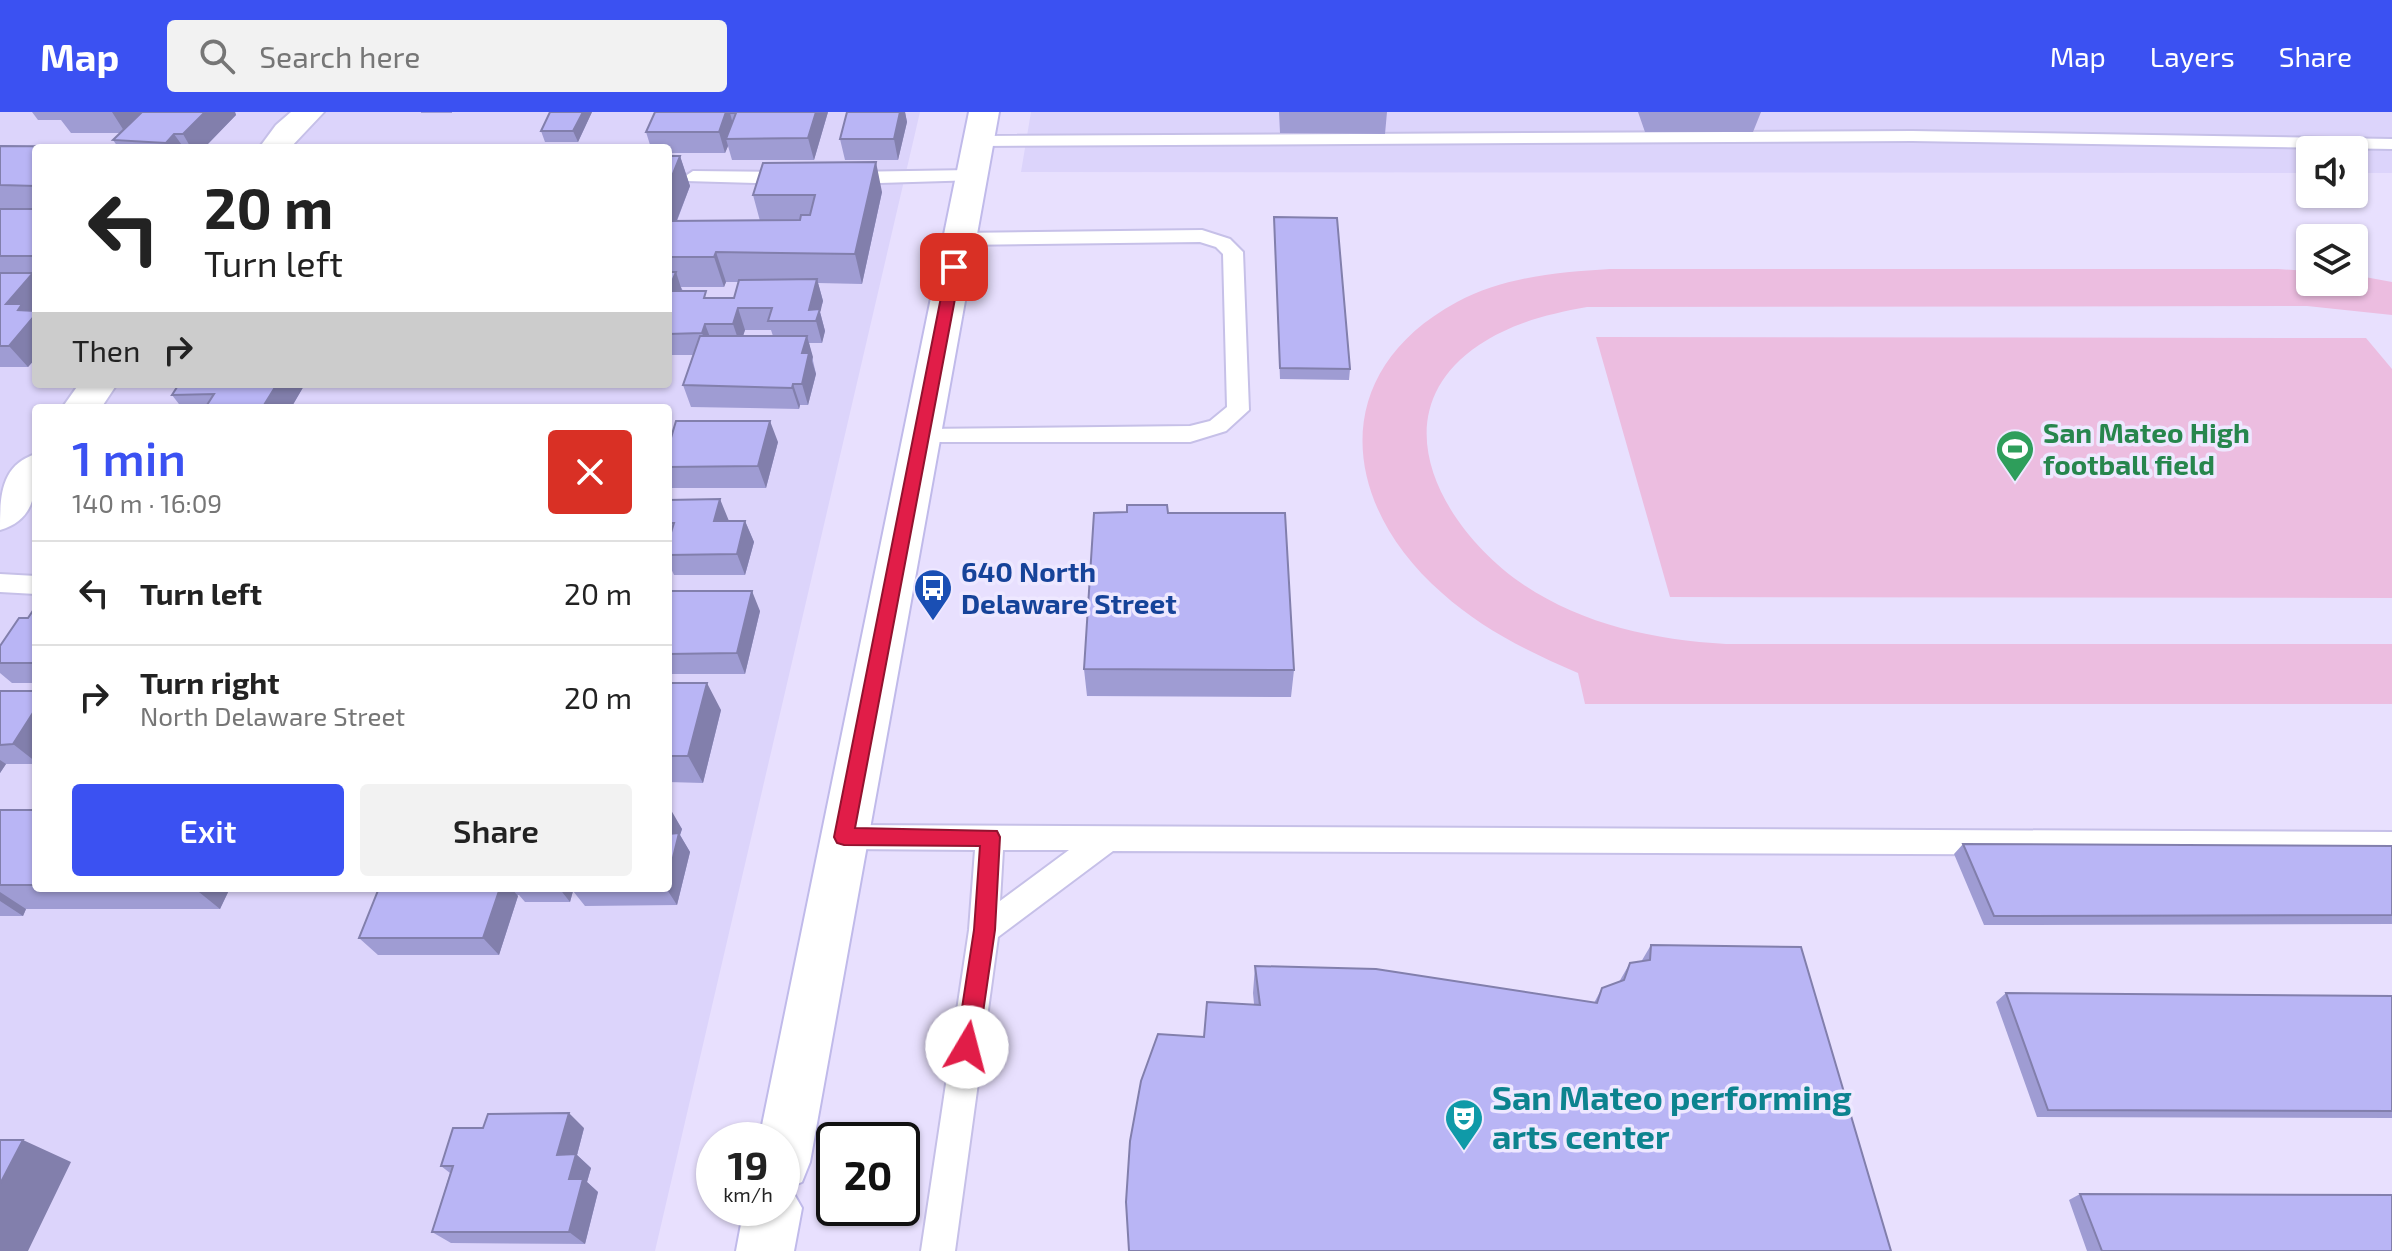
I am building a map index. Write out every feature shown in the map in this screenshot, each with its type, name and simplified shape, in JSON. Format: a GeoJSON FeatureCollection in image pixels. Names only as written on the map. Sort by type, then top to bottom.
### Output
{"type":"FeatureCollection","features":[{"type":"Feature","properties":{"kind":"main road"},"geometry":{"type":"LineString","coordinates":[[277,144],[309,112]]}},
{"type":"Feature","properties":{"kind":"main road"},"geometry":{"type":"LineString","coordinates":[[790,1122],[978,143]]}},
{"type":"Feature","properties":{"kind":"main road"},"geometry":{"type":"LineString","coordinates":[[0,516],[32,473]]}},
{"type":"Feature","properties":{"kind":"main road"},"geometry":{"type":"LineString","coordinates":[[765,1251],[770,1226]]}},
{"type":"Feature","properties":{"kind":"lane"},"geometry":{"type":"LineString","coordinates":[[693,177],[821,178],[978,143],[1912,136],[2392,144]]}},
{"type":"Feature","properties":{"kind":"lane"},"geometry":{"type":"LineString","coordinates":[[921,437],[1190,434],[1218,426],[1238,410],[1233,252],[1223,243],[1202,236],[959,239]]}},
{"type":"Feature","properties":{"kind":"lane"},"geometry":{"type":"LineString","coordinates":[[0,583],[32,585]]}},
{"type":"Feature","properties":{"kind":"lane"},"geometry":{"type":"LineString","coordinates":[[844,837],[2392,844]]}},
{"type":"Feature","properties":{"kind":"lane"},"geometry":{"type":"LineString","coordinates":[[938,1251],[984,930],[990,837]]}},
{"type":"Feature","properties":{"kind":"lane"},"geometry":{"type":"LineString","coordinates":[[984,930],[1108,838]]}},
{"type":"Feature","properties":{"kind":"shaded area"},"geometry":{"type":"Polygon","coordinates":[[[0,112],[920,112],[655,1251],[0,1251],[0,112]]]}},
{"type":"Feature","properties":{"kind":"shaded area"},"geometry":{"type":"Polygon","coordinates":[[[1031,112],[2392,112],[2392,173],[2368,173],[2368,136],[2296,136],[2296,173],[1021,172],[1031,112]]]}},
{"type":"Feature","properties":{"kind":"shaded area"},"geometry":{"type":"Polygon","coordinates":[[[1610,269],[2278,269],[2296,270],[2296,296],[2368,296],[2368,278],[2392,282],[2392,315],[2307,306],[1587,307],[1531,320],[1479,345],[1448,373],[1431,405],[1427,438],[1433,471],[1448,504],[1469,535],[1495,562],[1547,599],[1571,611],[1621,628],[1673,639],[1726,644],[2392,644],[2392,704],[1585,704],[1578,673],[1524,648],[1473,618],[1442,593],[1408,558],[1383,520],[1368,480],[1362,440],[1368,401],[1385,364],[1415,331],[1457,302],[1475,294],[1512,281],[1610,269]]]}},
{"type":"Feature","properties":{"kind":"shaded area","name":"San Mateo High football field"},"geometry":{"type":"Polygon","coordinates":[[[1596,337],[2366,338],[2392,369],[2392,598],[1670,597],[1596,337]]]}},
{"type":"Feature","properties":{"kind":"building"},"geometry":{"type":"Polygon","coordinates":[[[142,112],[205,112],[183,134],[174,134],[166,143],[113,140],[142,112]]]}},
{"type":"Feature","properties":{"kind":"building"},"geometry":{"type":"Polygon","coordinates":[[[550,112],[583,112],[573,131],[541,131],[550,112]]]}},
{"type":"Feature","properties":{"kind":"building"},"geometry":{"type":"Polygon","coordinates":[[[655,112],[726,112],[719,132],[646,132],[655,112]]]}},
{"type":"Feature","properties":{"kind":"building"},"geometry":{"type":"Polygon","coordinates":[[[730,112],[816,112],[808,138],[726,139],[736,113],[730,112]]]}},
{"type":"Feature","properties":{"kind":"building"},"geometry":{"type":"Polygon","coordinates":[[[847,112],[900,112],[894,139],[840,139],[847,112]]]}},
{"type":"Feature","properties":{"kind":"building"},"geometry":{"type":"Polygon","coordinates":[[[0,146],[32,146],[32,186],[0,185],[0,146]]]}},
{"type":"Feature","properties":{"kind":"building"},"geometry":{"type":"Polygon","coordinates":[[[672,156],[680,156],[672,176],[672,156]]]}},
{"type":"Feature","properties":{"kind":"building"},"geometry":{"type":"Polygon","coordinates":[[[876,162],[855,254],[716,252],[714,257],[672,257],[672,221],[800,220],[801,215],[810,215],[815,195],[753,195],[763,163],[876,162]]]}},
{"type":"Feature","properties":{"kind":"building"},"geometry":{"type":"Polygon","coordinates":[[[0,209],[32,209],[32,256],[0,256],[0,209]]]}},
{"type":"Feature","properties":{"kind":"building"},"geometry":{"type":"Polygon","coordinates":[[[1274,217],[1337,218],[1350,369],[1280,368],[1274,217]]]}},
{"type":"Feature","properties":{"kind":"building"},"geometry":{"type":"Polygon","coordinates":[[[0,273],[32,273],[6,304],[22,304],[18,310],[32,311],[32,319],[9,346],[0,346],[0,273]]]}},
{"type":"Feature","properties":{"kind":"building"},"geometry":{"type":"Polygon","coordinates":[[[817,279],[809,310],[820,309],[816,321],[768,321],[772,308],[738,308],[733,324],[705,324],[702,333],[672,334],[672,291],[706,291],[704,298],[734,298],[739,280],[817,279]]]}},
{"type":"Feature","properties":{"kind":"building"},"geometry":{"type":"Polygon","coordinates":[[[700,336],[807,336],[802,353],[809,353],[802,384],[793,384],[792,388],[683,385],[700,336]]]}},
{"type":"Feature","properties":{"kind":"building"},"geometry":{"type":"Polygon","coordinates":[[[176,388],[275,388],[265,404],[208,404],[214,394],[172,395],[176,388]]]}},
{"type":"Feature","properties":{"kind":"building"},"geometry":{"type":"Polygon","coordinates":[[[676,421],[770,421],[758,466],[672,467],[672,434],[676,421]]]}},
{"type":"Feature","properties":{"kind":"building"},"geometry":{"type":"Polygon","coordinates":[[[720,499],[714,521],[745,521],[737,554],[672,555],[672,500],[720,499]]]}},
{"type":"Feature","properties":{"kind":"building"},"geometry":{"type":"Polygon","coordinates":[[[1127,505],[1167,505],[1168,513],[1285,513],[1294,670],[1084,669],[1094,513],[1127,512],[1127,505]]]}},
{"type":"Feature","properties":{"kind":"building"},"geometry":{"type":"Polygon","coordinates":[[[672,591],[752,591],[737,653],[672,654],[672,591]]]}},
{"type":"Feature","properties":{"kind":"building"},"geometry":{"type":"Polygon","coordinates":[[[32,612],[32,663],[0,663],[0,646],[19,618],[28,618],[32,612]]]}},
{"type":"Feature","properties":{"kind":"building"},"geometry":{"type":"Polygon","coordinates":[[[672,683],[707,683],[688,756],[672,756],[672,683]]]}},
{"type":"Feature","properties":{"kind":"building"},"geometry":{"type":"Polygon","coordinates":[[[0,691],[32,691],[32,714],[13,744],[0,745],[0,691]]]}},
{"type":"Feature","properties":{"kind":"building"},"geometry":{"type":"Polygon","coordinates":[[[0,810],[32,810],[32,885],[0,885],[0,810]]]}},
{"type":"Feature","properties":{"kind":"building"},"geometry":{"type":"Polygon","coordinates":[[[679,833],[672,862],[672,834],[679,833]]]}},
{"type":"Feature","properties":{"kind":"building"},"geometry":{"type":"Polygon","coordinates":[[[1963,844],[2392,846],[2392,915],[1994,916],[1963,844]]]}},
{"type":"Feature","properties":{"kind":"building"},"geometry":{"type":"Polygon","coordinates":[[[377,892],[499,892],[483,938],[359,938],[377,892]]]}},
{"type":"Feature","properties":{"kind":"building"},"geometry":{"type":"Polygon","coordinates":[[[1651,945],[1801,947],[1891,1251],[1129,1251],[1126,1202],[1130,1141],[1141,1081],[1158,1034],[1204,1037],[1207,1002],[1260,1005],[1255,966],[1376,969],[1597,1003],[1602,988],[1624,980],[1630,963],[1650,960],[1651,945]]]}},
{"type":"Feature","properties":{"kind":"building"},"geometry":{"type":"Polygon","coordinates":[[[2006,993],[2392,996],[2392,1111],[2048,1110],[2006,993]]]}},
{"type":"Feature","properties":{"kind":"building"},"geometry":{"type":"Polygon","coordinates":[[[569,1113],[557,1155],[576,1154],[569,1179],[583,1179],[569,1232],[432,1232],[453,1166],[441,1166],[453,1128],[483,1128],[488,1114],[569,1113]]]}},
{"type":"Feature","properties":{"kind":"building"},"geometry":{"type":"Polygon","coordinates":[[[0,1140],[23,1140],[0,1184],[0,1140]]]}},
{"type":"Feature","properties":{"kind":"building"},"geometry":{"type":"Polygon","coordinates":[[[2080,1194],[2392,1195],[2392,1251],[2102,1251],[2080,1194]]]}},
{"type":"Feature","properties":{"kind":"place","name":"San Mateo High football field"},"geometry":{"type":"Point","coordinates":[2015,483]}},
{"type":"Feature","properties":{"kind":"place","name":"640 North Delaware Street"},"geometry":{"type":"Point","coordinates":[933,622]}},
{"type":"Feature","properties":{"kind":"place","name":"San Mateo performing arts center"},"geometry":{"type":"Point","coordinates":[1464,1152]}},
{"type":"Feature","properties":{"kind":"route"},"geometry":{"type":"LineString","coordinates":[[954,267],[844,837],[990,837],[984,930],[967,1047]]}}]}
